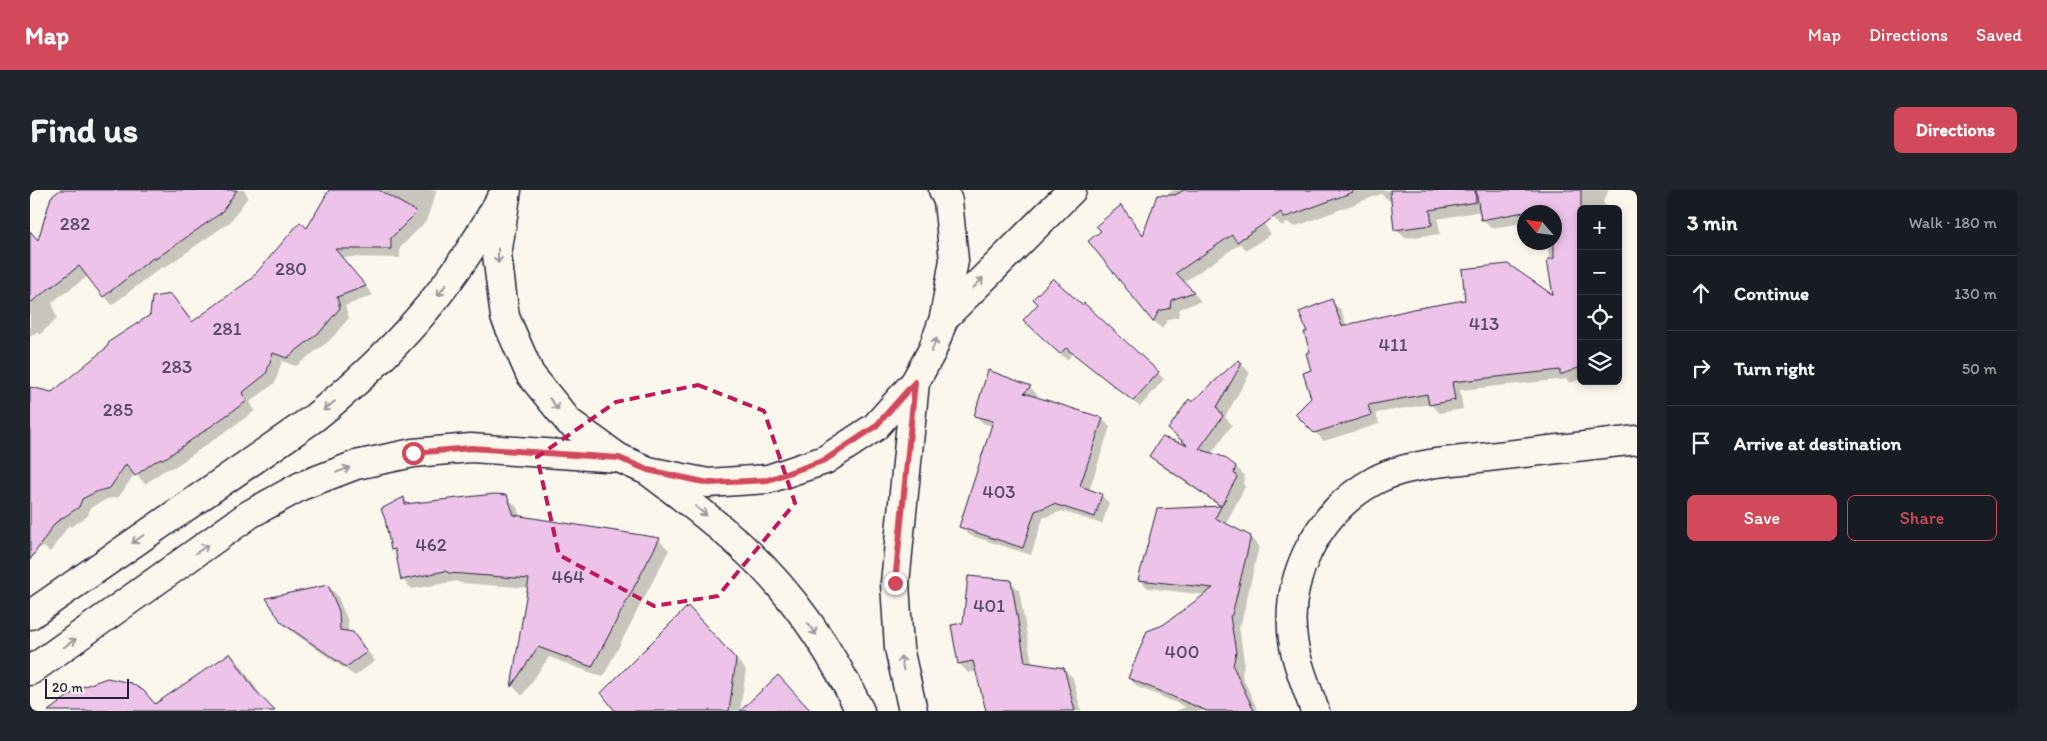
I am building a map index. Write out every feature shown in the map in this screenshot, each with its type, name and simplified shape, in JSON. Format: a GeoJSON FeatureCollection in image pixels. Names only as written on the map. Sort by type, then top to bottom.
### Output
{"type":"FeatureCollection","features":[{"type":"Feature","properties":{"kind":"street"},"geometry":{"type":"LineString","coordinates":[[506,190],[497,255],[506,317],[530,374],[569,422],[619,458],[648,470],[708,483],[768,480],[825,460],[875,427],[915,382],[932,351],[944,318],[954,260],[948,201],[943,190]]}},
{"type":"Feature","properties":{"kind":"street"},"geometry":{"type":"LineString","coordinates":[[30,615],[314,418],[354,385],[404,336],[438,297],[463,262],[506,190]]}},
{"type":"Feature","properties":{"kind":"street"},"geometry":{"type":"LineString","coordinates":[[944,318],[1072,190]]}},
{"type":"Feature","properties":{"kind":"street"},"geometry":{"type":"LineString","coordinates":[[913,711],[899,648],[895,583],[915,382]]}},
{"type":"Feature","properties":{"kind":"street"},"geometry":{"type":"LineString","coordinates":[[1315,711],[1294,645],[1292,613],[1297,581],[1308,550],[1325,523],[1347,499],[1374,481],[1404,468],[1637,440]]}},
{"type":"Feature","properties":{"kind":"street"},"geometry":{"type":"LineString","coordinates":[[30,671],[250,514],[301,486],[356,465],[413,453],[471,448],[619,458]]}},
{"type":"Feature","properties":{"kind":"street"},"geometry":{"type":"LineString","coordinates":[[648,470],[696,507],[741,546],[782,589],[818,636],[849,687],[860,711]]}},
{"type":"Feature","properties":{"kind":"highlighted area"},"geometry":{"type":"Polygon","coordinates":[[[698,385],[764,411],[795,503],[718,596],[654,606],[559,555],[537,457],[616,402],[698,385]]]}},
{"type":"Feature","properties":{"kind":"building"},"geometry":{"type":"Polygon","coordinates":[[[60,190],[237,190],[221,213],[154,260],[154,257],[103,297],[79,266],[30,303],[30,231],[38,240],[51,197],[60,190]]]}},
{"type":"Feature","properties":{"kind":"building"},"geometry":{"type":"Polygon","coordinates":[[[329,190],[379,190],[417,212],[391,238],[391,249],[335,249],[366,286],[337,297],[340,308],[321,331],[287,358],[273,353],[266,374],[242,393],[247,401],[167,457],[154,462],[135,476],[126,464],[110,488],[98,491],[82,499],[79,507],[55,523],[30,560],[30,387],[52,392],[106,348],[110,341],[150,315],[152,297],[171,294],[192,322],[251,279],[300,222],[307,228],[329,190]]]}},
{"type":"Feature","properties":{"kind":"building"},"geometry":{"type":"Polygon","coordinates":[[[1184,190],[1353,190],[1353,192],[1284,218],[1281,212],[1237,242],[1232,235],[1176,273],[1194,292],[1171,300],[1170,308],[1159,311],[1153,322],[1088,241],[1101,231],[1096,226],[1121,205],[1143,235],[1157,195],[1175,195],[1184,190]]]}},
{"type":"Feature","properties":{"kind":"building"},"geometry":{"type":"Polygon","coordinates":[[[1390,190],[1475,190],[1476,202],[1430,210],[1432,225],[1394,230],[1390,190]]]}},
{"type":"Feature","properties":{"kind":"building"},"geometry":{"type":"Polygon","coordinates":[[[1476,190],[1581,190],[1581,205],[1577,205],[1577,369],[1560,375],[1560,370],[1452,382],[1455,400],[1429,405],[1427,394],[1368,405],[1371,415],[1314,433],[1295,414],[1311,398],[1303,373],[1311,370],[1306,353],[1310,352],[1304,332],[1307,332],[1299,312],[1332,299],[1342,326],[1413,309],[1465,300],[1462,269],[1508,264],[1553,295],[1547,260],[1554,258],[1554,250],[1562,250],[1562,205],[1517,205],[1517,213],[1481,220],[1476,190]]]}},
{"type":"Feature","properties":{"kind":"building"},"geometry":{"type":"Polygon","coordinates":[[[1053,278],[1082,305],[1084,303],[1159,372],[1133,401],[1066,348],[1060,354],[1023,320],[1038,304],[1033,299],[1053,278]]]}},
{"type":"Feature","properties":{"kind":"building"},"geometry":{"type":"Polygon","coordinates":[[[1238,360],[1242,363],[1217,407],[1223,416],[1199,449],[1224,457],[1236,466],[1234,473],[1237,477],[1215,518],[1251,536],[1232,615],[1230,616],[1236,652],[1233,666],[1254,711],[1207,711],[1128,678],[1147,631],[1163,625],[1213,588],[1138,580],[1157,509],[1221,506],[1149,456],[1162,437],[1187,445],[1168,429],[1189,399],[1192,402],[1238,360]]]}},
{"type":"Feature","properties":{"kind":"building"},"geometry":{"type":"Polygon","coordinates":[[[988,370],[1031,386],[1024,393],[1103,418],[1080,486],[1102,494],[1095,517],[1054,504],[1035,511],[1023,548],[959,527],[993,421],[974,416],[988,370]]]}},
{"type":"Feature","properties":{"kind":"building"},"geometry":{"type":"Polygon","coordinates":[[[494,494],[507,495],[514,515],[660,538],[592,667],[538,647],[511,687],[529,579],[449,573],[445,571],[401,580],[395,549],[391,550],[385,519],[381,509],[404,497],[405,504],[494,494]]]}},
{"type":"Feature","properties":{"kind":"building"},"geometry":{"type":"Polygon","coordinates":[[[968,576],[1011,580],[1025,662],[1064,668],[1075,711],[986,711],[973,661],[958,664],[951,625],[963,623],[968,576]]]}},
{"type":"Feature","properties":{"kind":"building"},"geometry":{"type":"Polygon","coordinates":[[[328,585],[339,611],[340,630],[353,632],[367,652],[346,667],[281,622],[266,598],[328,585]]]}},
{"type":"Feature","properties":{"kind":"building"},"geometry":{"type":"Polygon","coordinates":[[[688,606],[736,659],[729,711],[615,711],[601,693],[688,606]]]}},
{"type":"Feature","properties":{"kind":"building"},"geometry":{"type":"Polygon","coordinates":[[[230,653],[254,689],[275,711],[48,711],[79,688],[107,678],[131,683],[144,691],[155,704],[230,653]]]}},
{"type":"Feature","properties":{"kind":"building"},"geometry":{"type":"Polygon","coordinates":[[[778,675],[811,711],[740,711],[778,675]]]}},
{"type":"Feature","properties":{"kind":"route"},"geometry":{"type":"LineString","coordinates":[[413,453],[471,448],[619,458],[648,470],[708,483],[768,480],[825,460],[875,427],[915,382],[900,517],[895,583]]}}]}
